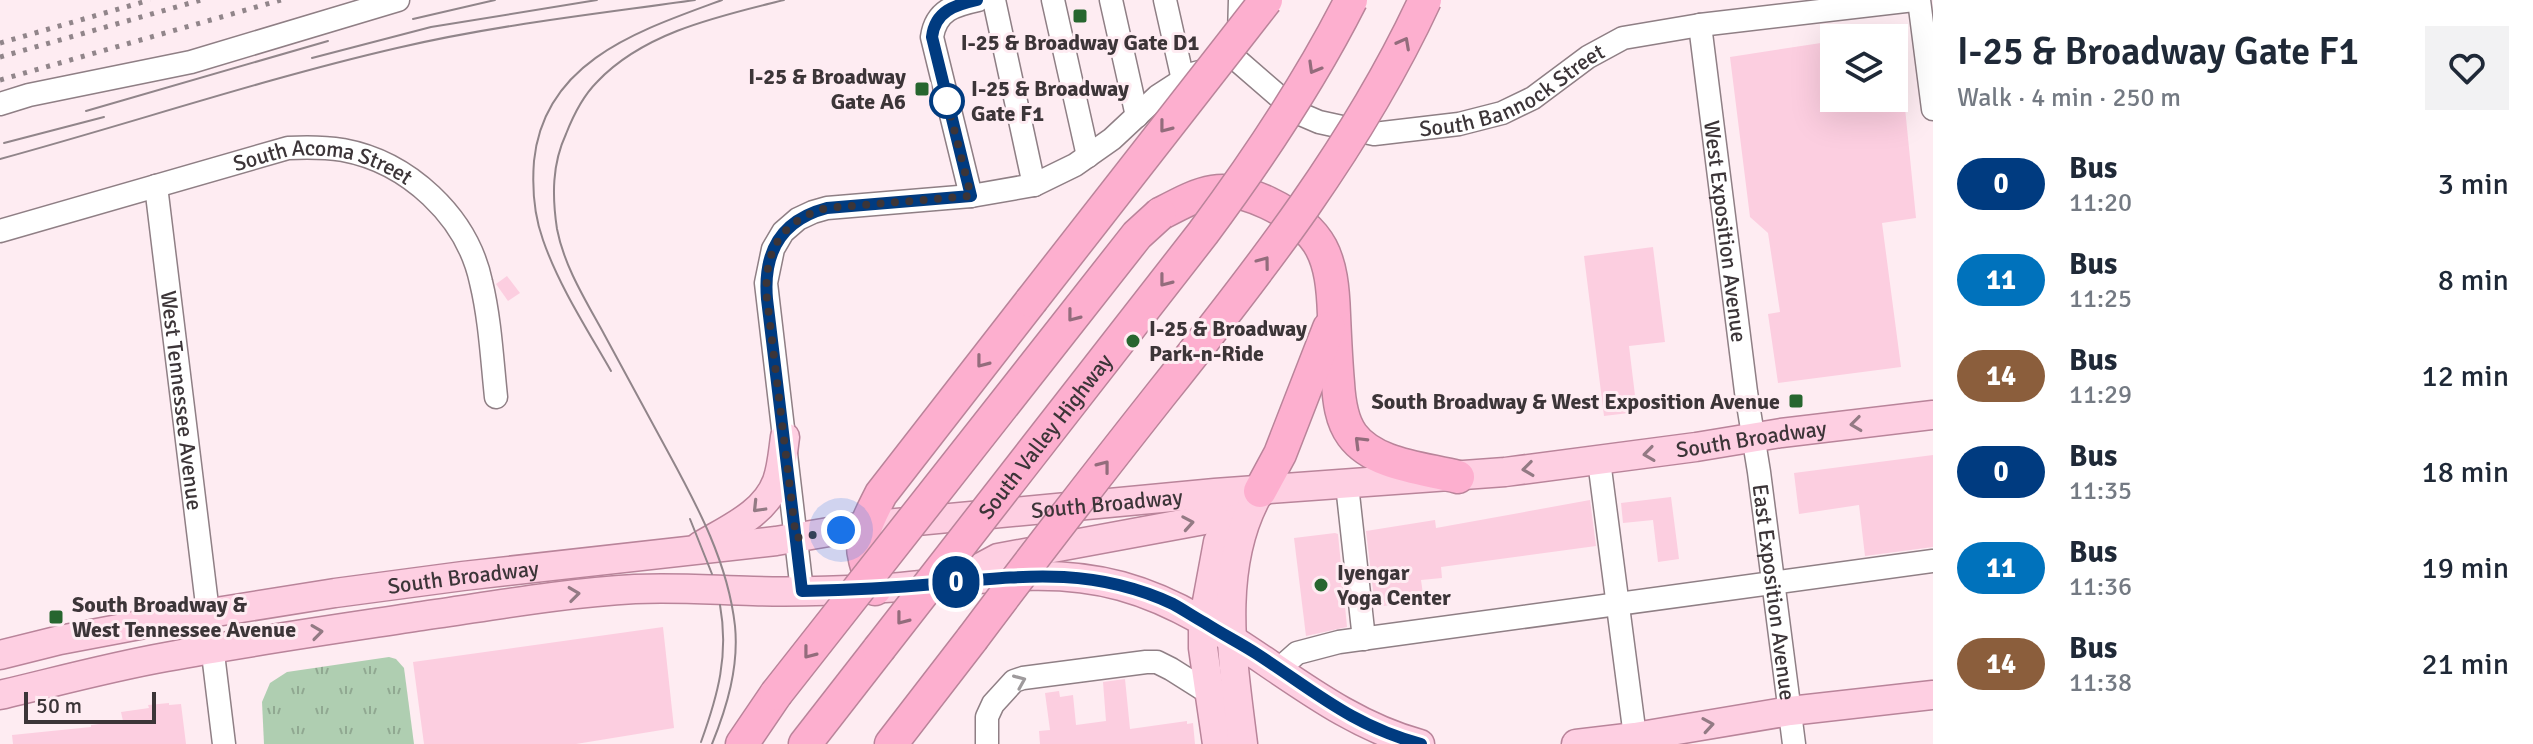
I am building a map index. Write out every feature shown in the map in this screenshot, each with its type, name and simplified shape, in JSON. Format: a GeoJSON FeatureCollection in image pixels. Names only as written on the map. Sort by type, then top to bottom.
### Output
{"type":"FeatureCollection","features":[{"type":"Feature","properties":{"kind":"highway"},"geometry":{"type":"LineString","coordinates":[[875,589],[864,562],[861,544],[864,526],[881,494],[1266,0]]}},
{"type":"Feature","properties":{"kind":"highway","name":"South Valley Highway"},"geometry":{"type":"LineString","coordinates":[[805,744],[1239,185],[1281,123],[1351,0]]}},
{"type":"Feature","properties":{"kind":"highway"},"geometry":{"type":"LineString","coordinates":[[891,744],[1050,534],[1273,251],[1358,125],[1425,0]]}},
{"type":"Feature","properties":{"kind":"highway"},"geometry":{"type":"LineString","coordinates":[[742,744],[776,694],[1127,247],[1160,214],[1207,191],[1246,192],[1303,225],[1320,244],[1332,273],[1339,396],[1342,413],[1354,438],[1382,458],[1458,477]]}},
{"type":"Feature","properties":{"kind":"highway"},"geometry":{"type":"LineString","coordinates":[[1254,501],[1296,417],[1334,314]]}},
{"type":"Feature","properties":{"kind":"highway"},"geometry":{"type":"LineString","coordinates":[[917,744],[937,698],[972,639]]}},
{"type":"Feature","properties":{"kind":"highway"},"geometry":{"type":"LineString","coordinates":[[796,744],[844,692]]}},
{"type":"Feature","properties":{"kind":"main road","name":"South Broadway"},"geometry":{"type":"LineString","coordinates":[[0,655],[60,640],[350,591],[796,538],[864,526],[1215,493],[1254,501],[1347,485],[1458,477],[1599,461],[1781,433],[1933,415]]}},
{"type":"Feature","properties":{"kind":"main road"},"geometry":{"type":"LineString","coordinates":[[692,550],[750,516],[762,504],[775,485],[785,437]]}},
{"type":"Feature","properties":{"kind":"main road"},"geometry":{"type":"LineString","coordinates":[[951,582],[998,558],[1204,520],[1254,501]]}},
{"type":"Feature","properties":{"kind":"main road"},"geometry":{"type":"LineString","coordinates":[[1217,744],[1203,648],[1203,623],[1218,542],[1223,532],[1254,501]]}},
{"type":"Feature","properties":{"kind":"main road"},"geometry":{"type":"LineString","coordinates":[[1243,744],[1231,602],[1234,571],[1254,501]]}},
{"type":"Feature","properties":{"kind":"main road","name":"South Broadway"},"geometry":{"type":"LineString","coordinates":[[0,695],[165,657],[252,641],[581,593],[653,589],[875,589],[1043,575],[1082,577],[1151,595],[1175,605],[1353,718],[1374,729],[1420,744]]}},
{"type":"Feature","properties":{"kind":"main road"},"geometry":{"type":"LineString","coordinates":[[1576,744],[1635,741],[1790,711],[1933,695]]}},
{"type":"Feature","properties":{"kind":"street"},"geometry":{"type":"LineString","coordinates":[[0,104],[29,95],[191,62],[398,0]]}},
{"type":"Feature","properties":{"kind":"street"},"geometry":{"type":"LineString","coordinates":[[971,196],[932,37],[937,20],[948,9],[978,0]]}},
{"type":"Feature","properties":{"kind":"street"},"geometry":{"type":"LineString","coordinates":[[994,0],[1034,185]]}},
{"type":"Feature","properties":{"kind":"street"},"geometry":{"type":"LineString","coordinates":[[1053,0],[1088,156]]}},
{"type":"Feature","properties":{"kind":"street"},"geometry":{"type":"LineString","coordinates":[[1111,0],[1137,116]]}},
{"type":"Feature","properties":{"kind":"street"},"geometry":{"type":"LineString","coordinates":[[1165,0],[1183,80]]}},
{"type":"Feature","properties":{"kind":"street"},"geometry":{"type":"LineString","coordinates":[[802,591],[766,283],[773,249],[783,232],[798,219],[827,208],[971,196],[1034,185],[1075,165],[1112,139],[1158,96],[1192,74],[1238,61],[1240,0]]}},
{"type":"Feature","properties":{"kind":"street"},"geometry":{"type":"LineString","coordinates":[[1916,0],[1933,109]]}},
{"type":"Feature","properties":{"kind":"street","name":"South Bannock Street"},"geometry":{"type":"LineString","coordinates":[[1238,61],[1308,118],[1374,134],[1459,124],[1502,113],[1533,98],[1588,57],[1623,38],[1700,25],[1724,11],[1916,0]]}},
{"type":"Feature","properties":{"kind":"street","name":"West Exposition Avenue"},"geometry":{"type":"LineString","coordinates":[[1700,25],[1754,439]]}},
{"type":"Feature","properties":{"kind":"street","name":"South Acoma Street"},"geometry":{"type":"LineString","coordinates":[[0,231],[288,148],[344,150],[371,158],[397,170],[441,205],[471,252],[481,279],[486,307],[496,397]]}},
{"type":"Feature","properties":{"kind":"street","name":"West Tennessee Avenue"},"geometry":{"type":"LineString","coordinates":[[156,186],[224,744]]}},
{"type":"Feature","properties":{"kind":"street","name":"East Exposition Avenue"},"geometry":{"type":"LineString","coordinates":[[1754,439],[1794,744]]}},
{"type":"Feature","properties":{"kind":"street"},"geometry":{"type":"LineString","coordinates":[[1599,461],[1635,741]]}},
{"type":"Feature","properties":{"kind":"street"},"geometry":{"type":"LineString","coordinates":[[1347,485],[1364,639]]}},
{"type":"Feature","properties":{"kind":"street"},"geometry":{"type":"LineString","coordinates":[[1279,669],[1297,653],[1339,642],[1933,561]]}},
{"type":"Feature","properties":{"kind":"street"},"geometry":{"type":"LineString","coordinates":[[987,744],[987,717],[993,704],[1005,689],[1023,678],[1157,662],[1209,693]]}},
{"type":"Feature","properties":{"kind":"green space"},"geometry":{"type":"Polygon","coordinates":[[[389,657],[396,659],[404,668],[414,744],[264,744],[262,702],[270,683],[287,672],[389,657]]]}},
{"type":"Feature","properties":{"kind":"building"},"geometry":{"type":"Polygon","coordinates":[[[1820,43],[1820,112],[1905,112],[1916,218],[1882,223],[1901,367],[1778,383],[1768,314],[1780,312],[1768,233],[1750,217],[1730,57],[1820,43]]]}},
{"type":"Feature","properties":{"kind":"building"},"geometry":{"type":"Polygon","coordinates":[[[1653,247],[1665,342],[1629,346],[1637,412],[1604,416],[1584,256],[1653,247]]]}},
{"type":"Feature","properties":{"kind":"building"},"geometry":{"type":"Polygon","coordinates":[[[507,276],[520,293],[508,301],[496,284],[507,276]]]}},
{"type":"Feature","properties":{"kind":"building"},"geometry":{"type":"Polygon","coordinates":[[[1933,455],[1933,547],[1865,556],[1859,505],[1799,514],[1794,473],[1933,455]]]}},
{"type":"Feature","properties":{"kind":"building"},"geometry":{"type":"Polygon","coordinates":[[[1671,497],[1679,559],[1658,562],[1653,520],[1623,523],[1621,503],[1671,497]]]}},
{"type":"Feature","properties":{"kind":"building"},"geometry":{"type":"Polygon","coordinates":[[[1590,500],[1596,546],[1441,567],[1442,578],[1421,580],[1424,601],[1375,607],[1366,531],[1435,520],[1436,528],[1590,500]]]}},
{"type":"Feature","properties":{"kind":"building","name":"Iyengar Yoga Center"},"geometry":{"type":"Polygon","coordinates":[[[1338,534],[1347,627],[1306,636],[1294,538],[1338,534]]]}},
{"type":"Feature","properties":{"kind":"building"},"geometry":{"type":"Polygon","coordinates":[[[663,627],[674,728],[576,744],[424,744],[413,662],[663,627]]]}},
{"type":"Feature","properties":{"kind":"building"},"geometry":{"type":"Polygon","coordinates":[[[1125,679],[1130,729],[1187,721],[1187,724],[1193,723],[1195,744],[1040,744],[1039,731],[1050,730],[1045,693],[1059,691],[1060,697],[1073,695],[1076,725],[1106,721],[1103,682],[1125,679]]]}},
{"type":"Feature","properties":{"kind":"building"},"geometry":{"type":"Polygon","coordinates":[[[169,703],[181,704],[186,744],[13,744],[12,735],[123,721],[121,712],[169,703]]]}},
{"type":"Feature","properties":{"kind":"tram line"},"geometry":{"type":"LineString","coordinates":[[413,19],[495,0]]}},
{"type":"Feature","properties":{"kind":"tram line"},"geometry":{"type":"LineString","coordinates":[[312,58],[431,27],[597,0]]}},
{"type":"Feature","properties":{"kind":"tram line"},"geometry":{"type":"LineString","coordinates":[[0,159],[247,87],[397,48],[508,26],[695,0]]}},
{"type":"Feature","properties":{"kind":"tram line"},"geometry":{"type":"LineString","coordinates":[[611,371],[565,291],[540,230],[534,201],[533,171],[542,126],[556,97],[601,54],[630,37],[722,0]]}},
{"type":"Feature","properties":{"kind":"tram line"},"geometry":{"type":"LineString","coordinates":[[712,744],[727,701],[735,657],[735,626],[726,580],[690,494],[570,270],[557,229],[554,180],[561,145],[575,113],[592,88],[616,65],[637,50],[684,28],[784,0]]}},
{"type":"Feature","properties":{"kind":"tram line"},"geometry":{"type":"LineString","coordinates":[[86,111],[328,41]]}},
{"type":"Feature","properties":{"kind":"tram line"},"geometry":{"type":"LineString","coordinates":[[4,143],[104,117]]}},
{"type":"Feature","properties":{"kind":"tram line"},"geometry":{"type":"LineString","coordinates":[[690,519],[712,574]]}},
{"type":"Feature","properties":{"kind":"tram line"},"geometry":{"type":"LineString","coordinates":[[701,742],[720,675],[723,641],[720,605]]}},
{"type":"Feature","properties":{"kind":"railway"},"geometry":{"type":"LineString","coordinates":[[0,43],[150,0]]}},
{"type":"Feature","properties":{"kind":"railway"},"geometry":{"type":"LineString","coordinates":[[0,57],[201,0]]}},
{"type":"Feature","properties":{"kind":"railway"},"geometry":{"type":"LineString","coordinates":[[0,80],[281,0]]}},
{"type":"Feature","properties":{"kind":"bus line","name":"0"},"geometry":{"type":"LineString","coordinates":[[977,0],[948,9],[937,20],[932,37],[971,196],[827,208],[798,219],[783,232],[773,249],[766,283],[767,299],[802,591],[875,589],[1043,575],[1082,577],[1119,585],[1175,605],[1257,653],[1325,702],[1353,718],[1374,729],[1421,744]]}},
{"type":"Feature","properties":{"kind":"place","name":"I-25 & Broadway Gate D1"},"geometry":{"type":"Point","coordinates":[1080,16]}},
{"type":"Feature","properties":{"kind":"place","name":"I-25 & Broadway Gate A6"},"geometry":{"type":"Point","coordinates":[922,89]}},
{"type":"Feature","properties":{"kind":"place","name":"I-25 & Broadway Gate F1"},"geometry":{"type":"Point","coordinates":[947,101]}},
{"type":"Feature","properties":{"kind":"place","name":"I-25 & Broadway Park-n-Ride"},"geometry":{"type":"Point","coordinates":[1133,341]}},
{"type":"Feature","properties":{"kind":"place","name":"South Broadway & West Exposition Avenue"},"geometry":{"type":"Point","coordinates":[1796,401]}},
{"type":"Feature","properties":{"kind":"place","name":"Iyengar Yoga Center"},"geometry":{"type":"Point","coordinates":[1321,585]}},
{"type":"Feature","properties":{"kind":"place","name":"South Broadway & West Tennessee Avenue"},"geometry":{"type":"Point","coordinates":[56,617]}},
{"type":"Feature","properties":{"kind":"route"},"geometry":{"type":"LineString","coordinates":[[841,530],[796,538],[767,299],[768,267],[773,249],[783,232],[798,219],[813,212],[827,208],[971,196],[947,101]]}}]}
